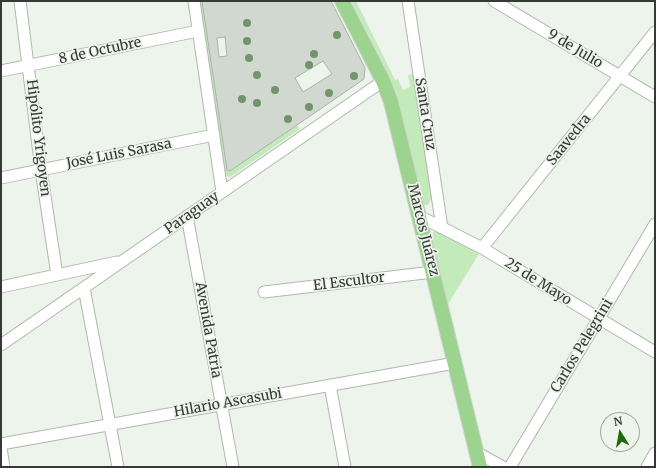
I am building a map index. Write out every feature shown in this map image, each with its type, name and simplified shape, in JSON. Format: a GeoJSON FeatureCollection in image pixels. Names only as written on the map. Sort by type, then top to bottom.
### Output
{"type":"FeatureCollection","features":[{"type":"Feature","properties":{"kind":"main road","name":"Marcos Juárez"},"geometry":{"type":"LineString","coordinates":[[342,1],[383,81],[393,108],[480,467]]}},
{"type":"Feature","properties":{"kind":"street","name":"Hipólito Yrigoyen"},"geometry":{"type":"LineString","coordinates":[[20,1],[41,170],[57,275]]}},
{"type":"Feature","properties":{"kind":"street"},"geometry":{"type":"LineString","coordinates":[[194,1],[222,192]]}},
{"type":"Feature","properties":{"kind":"street","name":"Santa Cruz"},"geometry":{"type":"LineString","coordinates":[[408,1],[442,228]]}},
{"type":"Feature","properties":{"kind":"street","name":"9 de Julio"},"geometry":{"type":"LineString","coordinates":[[494,1],[655,97]]}},
{"type":"Feature","properties":{"kind":"street","name":"8 de Octubre"},"geometry":{"type":"LineString","coordinates":[[1,71],[198,31]]}},
{"type":"Feature","properties":{"kind":"street","name":"Saavedra"},"geometry":{"type":"LineString","coordinates":[[482,248],[655,32]]}},
{"type":"Feature","properties":{"kind":"street","name":"Paraguay"},"geometry":{"type":"LineString","coordinates":[[1,345],[383,81]]}},
{"type":"Feature","properties":{"kind":"street","name":"José Luis Sarasa"},"geometry":{"type":"LineString","coordinates":[[1,178],[214,135]]}},
{"type":"Feature","properties":{"kind":"street","name":"Avenida Patria"},"geometry":{"type":"LineString","coordinates":[[187,216],[233,467]]}},
{"type":"Feature","properties":{"kind":"street","name":"25 de Mayo"},"geometry":{"type":"LineString","coordinates":[[419,216],[482,248],[655,352]]}},
{"type":"Feature","properties":{"kind":"street","name":"Carlos Pelegrini"},"geometry":{"type":"LineString","coordinates":[[510,467],[655,224]]}},
{"type":"Feature","properties":{"kind":"street"},"geometry":{"type":"LineString","coordinates":[[1,287],[122,262]]}},
{"type":"Feature","properties":{"kind":"street","name":"El Escultor"},"geometry":{"type":"LineString","coordinates":[[264,292],[433,272]]}},
{"type":"Feature","properties":{"kind":"street"},"geometry":{"type":"LineString","coordinates":[[84,288],[118,467]]}},
{"type":"Feature","properties":{"kind":"street","name":"Hilario Ascasubi"},"geometry":{"type":"LineString","coordinates":[[1,444],[455,363]]}},
{"type":"Feature","properties":{"kind":"street"},"geometry":{"type":"LineString","coordinates":[[330,385],[345,467]]}},
{"type":"Feature","properties":{"kind":"street"},"geometry":{"type":"LineString","coordinates":[[1,448],[4,467]]}},
{"type":"Feature","properties":{"kind":"street"},"geometry":{"type":"LineString","coordinates":[[476,452],[503,467]]}},
{"type":"Feature","properties":{"kind":"street"},"geometry":{"type":"LineString","coordinates":[[647,467],[655,453]]}},
{"type":"Feature","properties":{"kind":"green space"},"geometry":{"type":"Polygon","coordinates":[[[200,1],[202,1],[227,170],[230,171],[297,125],[300,129],[230,177],[226,176],[225,174],[200,1]]]}},
{"type":"Feature","properties":{"kind":"green space"},"geometry":{"type":"Polygon","coordinates":[[[351,1],[356,1],[395,80],[398,79],[403,90],[410,87],[408,75],[414,74],[432,197],[428,205],[423,204],[399,102],[384,65],[351,1]]]}},
{"type":"Feature","properties":{"kind":"green space"},"geometry":{"type":"Polygon","coordinates":[[[439,231],[479,254],[448,304],[432,238],[433,232],[439,231]]]}},
{"type":"Feature","properties":{"kind":"building"},"geometry":{"type":"Polygon","coordinates":[[[202,1],[331,1],[365,68],[364,79],[230,171],[227,170],[202,1]]]}},
{"type":"Feature","properties":{"kind":"building"},"geometry":{"type":"Polygon","coordinates":[[[225,37],[227,56],[219,57],[217,38],[225,37]]]}},
{"type":"Feature","properties":{"kind":"building"},"geometry":{"type":"Polygon","coordinates":[[[323,61],[332,74],[303,92],[295,78],[323,61]]]}}]}
